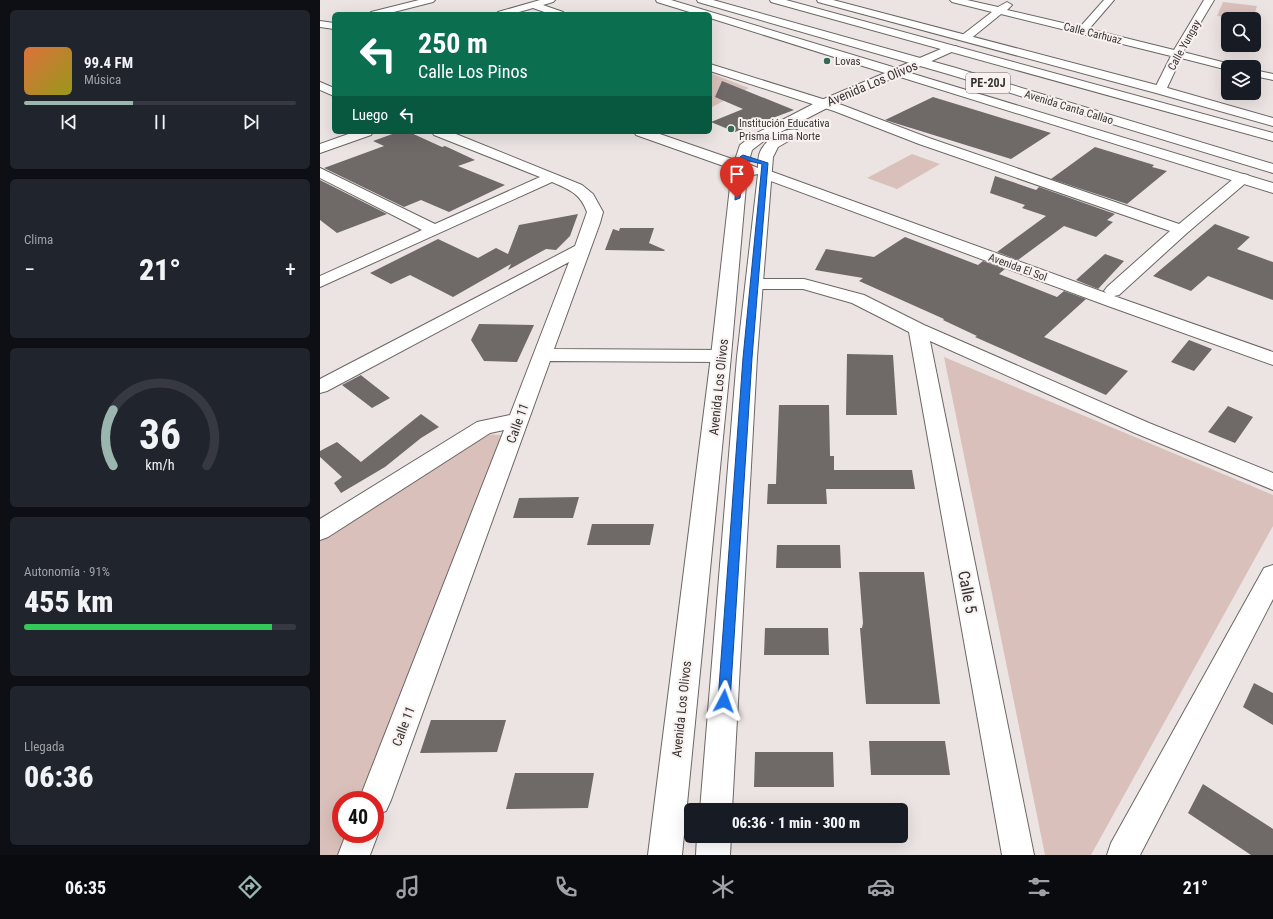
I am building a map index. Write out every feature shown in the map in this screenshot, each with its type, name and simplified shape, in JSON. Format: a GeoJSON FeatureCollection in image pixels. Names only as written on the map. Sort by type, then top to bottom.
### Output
{"type":"FeatureCollection","features":[{"type":"Feature","properties":{"kind":"main road","name":"Avenida Canta Callao"},"geometry":{"type":"LineString","coordinates":[[661,0],[702,12]]}},
{"type":"Feature","properties":{"kind":"main road","name":"Avenida Canta Callao"},"geometry":{"type":"LineString","coordinates":[[701,0],[1273,188]]}},
{"type":"Feature","properties":{"kind":"main road","name":"Avenida Canta Callao"},"geometry":{"type":"LineString","coordinates":[[775,0],[960,46],[1160,90],[1273,122]]}},
{"type":"Feature","properties":{"kind":"main road","name":"Avenida Canta Callao"},"geometry":{"type":"LineString","coordinates":[[822,0],[960,46],[1273,137]]}},
{"type":"Feature","properties":{"kind":"main road","name":"Avenida Canta Callao"},"geometry":{"type":"LineString","coordinates":[[712,15],[1273,168]]}},
{"type":"Feature","properties":{"kind":"main road"},"geometry":{"type":"LineString","coordinates":[[320,17],[332,20]]}},
{"type":"Feature","properties":{"kind":"main road"},"geometry":{"type":"LineString","coordinates":[[320,24],[332,26]]}},
{"type":"Feature","properties":{"kind":"main road","name":"Avenida Los Olivos"},"geometry":{"type":"LineString","coordinates":[[665,855],[721,356],[741,162],[745,148],[760,137],[914,69],[960,46]]}},
{"type":"Feature","properties":{"kind":"main road","name":"Avenida Los Olivos"},"geometry":{"type":"LineString","coordinates":[[716,803],[747,365],[765,155],[769,146],[777,140],[831,106]]}},
{"type":"Feature","properties":{"kind":"main road"},"geometry":{"type":"LineString","coordinates":[[1238,126],[1273,128]]}},
{"type":"Feature","properties":{"kind":"main road"},"geometry":{"type":"LineString","coordinates":[[648,134],[765,169]]}},
{"type":"Feature","properties":{"kind":"main road"},"geometry":{"type":"LineString","coordinates":[[674,134],[741,162]]}},
{"type":"Feature","properties":{"kind":"main road"},"geometry":{"type":"LineString","coordinates":[[713,855],[714,843]]}},
{"type":"Feature","properties":{"kind":"street"},"geometry":{"type":"LineString","coordinates":[[382,12],[430,0]]}},
{"type":"Feature","properties":{"kind":"street"},"geometry":{"type":"LineString","coordinates":[[508,12],[550,0]]}},
{"type":"Feature","properties":{"kind":"street","name":"Calle Carhuaz"},"geometry":{"type":"LineString","coordinates":[[955,0],[1221,65]]}},
{"type":"Feature","properties":{"kind":"street"},"geometry":{"type":"LineString","coordinates":[[960,46],[1014,0]]}},
{"type":"Feature","properties":{"kind":"street"},"geometry":{"type":"LineString","coordinates":[[1082,31],[1109,0]]}},
{"type":"Feature","properties":{"kind":"street","name":"Calle Yungay"},"geometry":{"type":"LineString","coordinates":[[1160,90],[1177,54],[1209,0]]}},
{"type":"Feature","properties":{"kind":"street"},"geometry":{"type":"LineString","coordinates":[[533,5],[554,12]]}},
{"type":"Feature","properties":{"kind":"street"},"geometry":{"type":"LineString","coordinates":[[712,68],[831,106],[924,141],[1181,230]]}},
{"type":"Feature","properties":{"kind":"street"},"geometry":{"type":"LineString","coordinates":[[1261,74],[1273,77]]}},
{"type":"Feature","properties":{"kind":"street"},"geometry":{"type":"LineString","coordinates":[[320,86],[332,92]]}},
{"type":"Feature","properties":{"kind":"street"},"geometry":{"type":"LineString","coordinates":[[320,99],[332,94]]}},
{"type":"Feature","properties":{"kind":"street"},"geometry":{"type":"LineString","coordinates":[[320,149],[361,134]]}},
{"type":"Feature","properties":{"kind":"street","name":"Calle 11"},"geometry":{"type":"LineString","coordinates":[[378,791],[595,212],[588,197],[577,188],[444,134]]}},
{"type":"Feature","properties":{"kind":"street","name":"Avenida El Sol"},"geometry":{"type":"LineString","coordinates":[[765,169],[1273,347]]}},
{"type":"Feature","properties":{"kind":"street","name":"Avenida El Sol"},"geometry":{"type":"LineString","coordinates":[[765,169],[1114,302],[1273,358]]}},
{"type":"Feature","properties":{"kind":"street"},"geometry":{"type":"LineString","coordinates":[[320,172],[435,230]]}},
{"type":"Feature","properties":{"kind":"street"},"geometry":{"type":"LineString","coordinates":[[320,282],[552,177]]}},
{"type":"Feature","properties":{"kind":"street"},"geometry":{"type":"LineString","coordinates":[[1113,291],[1242,178]]}},
{"type":"Feature","properties":{"kind":"street"},"geometry":{"type":"LineString","coordinates":[[320,387],[581,249]]}},
{"type":"Feature","properties":{"kind":"street"},"geometry":{"type":"LineString","coordinates":[[754,284],[804,284],[834,291],[858,299],[918,329],[1142,428],[1273,482]]}},
{"type":"Feature","properties":{"kind":"street","name":"Calle 5"},"geometry":{"type":"LineString","coordinates":[[918,329],[1018,855]]}},
{"type":"Feature","properties":{"kind":"street"},"geometry":{"type":"LineString","coordinates":[[542,355],[721,356]]}},
{"type":"Feature","properties":{"kind":"street"},"geometry":{"type":"LineString","coordinates":[[320,532],[484,427],[518,420]]}},
{"type":"Feature","properties":{"kind":"street"},"geometry":{"type":"LineString","coordinates":[[1123,855],[1273,575]]}},
{"type":"Feature","properties":{"kind":"street"},"geometry":{"type":"LineString","coordinates":[[354,855],[359,843]]}},
{"type":"Feature","properties":{"kind":"shaded area"},"geometry":{"type":"Polygon","coordinates":[[[1223,2],[1257,6],[1255,12],[1221,12],[1221,16],[1217,16],[1223,2]]]}},
{"type":"Feature","properties":{"kind":"shaded area"},"geometry":{"type":"Polygon","coordinates":[[[712,74],[749,88],[712,107],[712,74]]]}},
{"type":"Feature","properties":{"kind":"shaded area"},"geometry":{"type":"Polygon","coordinates":[[[912,154],[940,164],[897,189],[867,178],[912,154]]]}},
{"type":"Feature","properties":{"kind":"shaded area"},"geometry":{"type":"Polygon","coordinates":[[[944,357],[1273,495],[1273,526],[1091,855],[1045,855],[944,357]]]}},
{"type":"Feature","properties":{"kind":"shaded area"},"geometry":{"type":"Polygon","coordinates":[[[485,434],[502,435],[364,791],[332,791],[332,843],[345,843],[340,855],[320,855],[320,541],[485,434]]]}},
{"type":"Feature","properties":{"kind":"building"},"geometry":{"type":"Polygon","coordinates":[[[722,81],[794,110],[735,132],[712,122],[743,109],[715,97],[722,81]]]}},
{"type":"Feature","properties":{"kind":"building"},"geometry":{"type":"Polygon","coordinates":[[[933,97],[1051,133],[1011,159],[885,120],[933,97]]]}},
{"type":"Feature","properties":{"kind":"building"},"geometry":{"type":"Polygon","coordinates":[[[392,134],[413,134],[442,147],[445,146],[475,160],[458,166],[505,185],[449,212],[421,200],[404,207],[324,168],[384,146],[373,141],[392,134]]]}},
{"type":"Feature","properties":{"kind":"building"},"geometry":{"type":"Polygon","coordinates":[[[1095,147],[1154,165],[1152,167],[1167,171],[1127,204],[1051,179],[1095,147]]]}},
{"type":"Feature","properties":{"kind":"building"},"geometry":{"type":"Polygon","coordinates":[[[995,176],[1036,190],[1039,187],[1115,214],[1107,220],[1113,222],[1096,237],[1064,226],[1018,260],[997,252],[1046,216],[1022,208],[1025,205],[990,193],[995,176]]]}},
{"type":"Feature","properties":{"kind":"building"},"geometry":{"type":"Polygon","coordinates":[[[320,180],[387,214],[337,233],[320,220],[320,180]]]}},
{"type":"Feature","properties":{"kind":"building"},"geometry":{"type":"Polygon","coordinates":[[[578,214],[570,236],[556,250],[546,249],[508,270],[511,264],[453,297],[410,275],[391,284],[370,273],[438,239],[478,258],[496,248],[508,254],[519,225],[578,214]]]}},
{"type":"Feature","properties":{"kind":"building"},"geometry":{"type":"Polygon","coordinates":[[[1215,224],[1250,237],[1237,249],[1273,262],[1273,300],[1208,276],[1191,291],[1153,276],[1215,224]]]}},
{"type":"Feature","properties":{"kind":"building"},"geometry":{"type":"Polygon","coordinates":[[[620,228],[654,228],[649,243],[665,250],[605,250],[613,229],[619,231],[620,228]]]}},
{"type":"Feature","properties":{"kind":"building"},"geometry":{"type":"Polygon","coordinates":[[[905,237],[978,265],[983,261],[1005,269],[999,274],[1057,297],[1064,291],[1086,299],[1044,337],[1128,371],[1106,395],[975,337],[977,336],[943,320],[944,319],[859,281],[863,278],[815,270],[826,249],[874,257],[905,237]]]}},
{"type":"Feature","properties":{"kind":"building"},"geometry":{"type":"Polygon","coordinates":[[[1105,254],[1124,261],[1098,289],[1076,280],[1105,254]]]}},
{"type":"Feature","properties":{"kind":"building"},"geometry":{"type":"Polygon","coordinates":[[[479,324],[534,325],[517,362],[484,361],[471,340],[479,324]]]}},
{"type":"Feature","properties":{"kind":"building"},"geometry":{"type":"Polygon","coordinates":[[[1189,340],[1212,349],[1194,371],[1171,362],[1189,340]]]}},
{"type":"Feature","properties":{"kind":"building"},"geometry":{"type":"Polygon","coordinates":[[[847,354],[893,355],[897,415],[846,415],[847,354]]]}},
{"type":"Feature","properties":{"kind":"building"},"geometry":{"type":"Polygon","coordinates":[[[361,375],[390,398],[372,408],[342,385],[361,375]]]}},
{"type":"Feature","properties":{"kind":"building"},"geometry":{"type":"Polygon","coordinates":[[[779,405],[829,405],[830,456],[834,456],[834,470],[912,470],[915,489],[826,489],[827,504],[767,504],[768,484],[776,484],[779,405]]]}},
{"type":"Feature","properties":{"kind":"building"},"geometry":{"type":"Polygon","coordinates":[[[1228,406],[1253,417],[1235,443],[1208,432],[1228,406]]]}},
{"type":"Feature","properties":{"kind":"building"},"geometry":{"type":"Polygon","coordinates":[[[421,414],[439,427],[421,438],[385,467],[341,493],[334,483],[342,477],[320,457],[320,451],[337,442],[361,462],[421,414]]]}},
{"type":"Feature","properties":{"kind":"building"},"geometry":{"type":"Polygon","coordinates":[[[579,497],[573,518],[513,518],[519,498],[579,497]]]}},
{"type":"Feature","properties":{"kind":"building"},"geometry":{"type":"Polygon","coordinates":[[[592,524],[654,524],[650,545],[587,545],[592,524]]]}},
{"type":"Feature","properties":{"kind":"building"},"geometry":{"type":"Polygon","coordinates":[[[777,545],[840,545],[841,568],[776,568],[777,545]]]}},
{"type":"Feature","properties":{"kind":"building"},"geometry":{"type":"Polygon","coordinates":[[[859,572],[924,572],[940,704],[866,704],[860,628],[862,628],[863,623],[859,572]]]}},
{"type":"Feature","properties":{"kind":"building"},"geometry":{"type":"Polygon","coordinates":[[[765,628],[828,628],[829,655],[764,655],[765,628]]]}},
{"type":"Feature","properties":{"kind":"building"},"geometry":{"type":"Polygon","coordinates":[[[1254,683],[1273,693],[1273,725],[1243,707],[1254,683]]]}},
{"type":"Feature","properties":{"kind":"building"},"geometry":{"type":"Polygon","coordinates":[[[431,720],[506,720],[497,752],[420,753],[431,720]]]}},
{"type":"Feature","properties":{"kind":"building"},"geometry":{"type":"Polygon","coordinates":[[[869,741],[945,741],[950,775],[871,775],[869,741]]]}},
{"type":"Feature","properties":{"kind":"building"},"geometry":{"type":"Polygon","coordinates":[[[755,752],[833,752],[834,787],[754,787],[755,752]]]}},
{"type":"Feature","properties":{"kind":"building"},"geometry":{"type":"Polygon","coordinates":[[[515,773],[594,773],[588,808],[506,809],[515,773]]]}},
{"type":"Feature","properties":{"kind":"building"},"geometry":{"type":"Polygon","coordinates":[[[1203,784],[1273,829],[1273,855],[1251,855],[1188,813],[1203,784]]]}},
{"type":"Feature","properties":{"kind":"place","name":"Lovas"},"geometry":{"type":"Point","coordinates":[827,61]}},
{"type":"Feature","properties":{"kind":"place","name":"Institución Educativa Prisma Lima Norte"},"geometry":{"type":"Point","coordinates":[731,129]}},
{"type":"Feature","properties":{"kind":"route"},"geometry":{"type":"LineString","coordinates":[[724,701],[748,358],[765,163],[743,157],[740,167],[737,198]]}}]}
